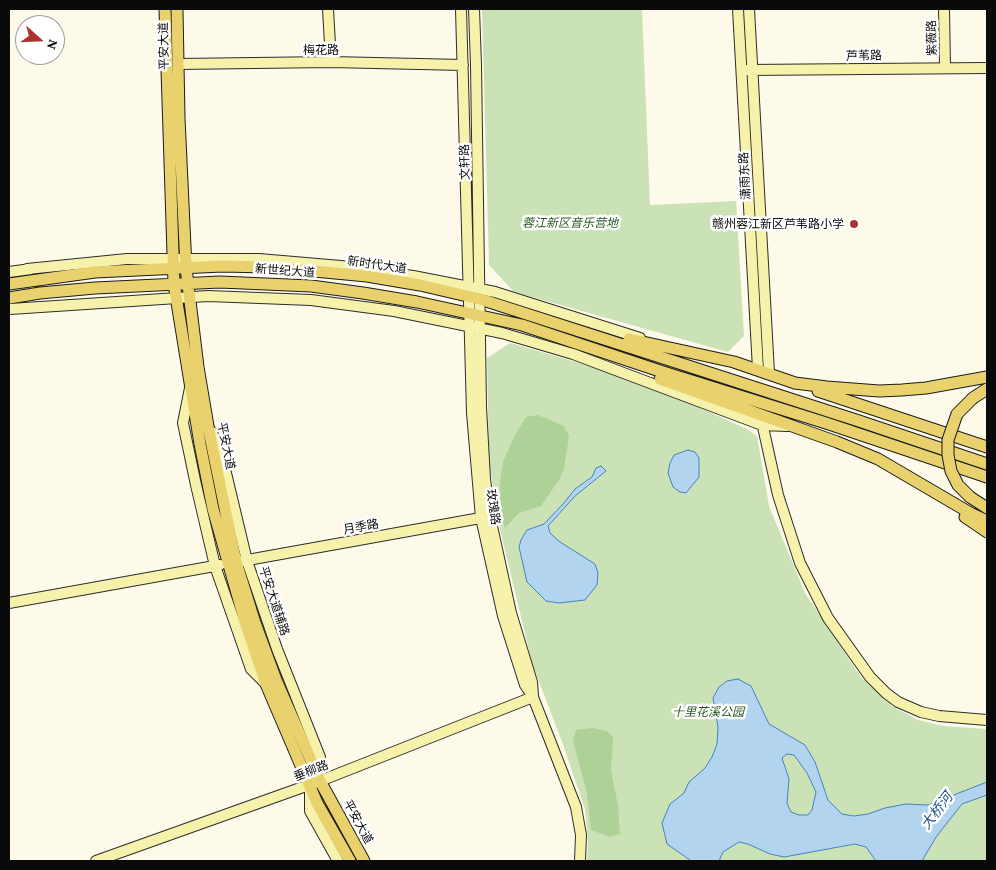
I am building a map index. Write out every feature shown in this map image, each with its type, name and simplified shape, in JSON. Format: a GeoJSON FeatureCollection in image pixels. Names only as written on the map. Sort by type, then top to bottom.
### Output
{"type":"FeatureCollection","features":[{"type":"Feature","properties":{"kind":"main road","name":"平安大道"},"geometry":{"type":"LineString","coordinates":[[166,9],[174,284],[190,386],[213,508],[237,562]]}},
{"type":"Feature","properties":{"kind":"main road","name":"平安大道"},"geometry":{"type":"LineString","coordinates":[[177,9],[188,283],[198,367],[208,426],[237,562],[271,682],[315,783],[364,861]]}},
{"type":"Feature","properties":{"kind":"main road"},"geometry":{"type":"LineString","coordinates":[[9,284],[172,263],[186,263]]}},
{"type":"Feature","properties":{"kind":"main road","name":"新时代大道"},"geometry":{"type":"LineString","coordinates":[[186,263],[268,267],[359,275],[474,293],[559,324]]}},
{"type":"Feature","properties":{"kind":"main road","name":"新世纪大道"},"geometry":{"type":"LineString","coordinates":[[9,305],[40,293],[188,283],[220,282],[311,286],[363,293],[474,314],[522,325],[554,336]]}},
{"type":"Feature","properties":{"kind":"main road"},"geometry":{"type":"LineString","coordinates":[[559,324],[763,371],[987,447]]}},
{"type":"Feature","properties":{"kind":"main road"},"geometry":{"type":"LineString","coordinates":[[559,324],[987,464]]}},
{"type":"Feature","properties":{"kind":"main road"},"geometry":{"type":"LineString","coordinates":[[554,336],[761,420],[790,426],[838,442],[878,459],[925,488],[987,521]]}},
{"type":"Feature","properties":{"kind":"main road"},"geometry":{"type":"LineString","coordinates":[[554,336],[987,477]]}},
{"type":"Feature","properties":{"kind":"main road"},"geometry":{"type":"LineString","coordinates":[[795,382],[851,390],[902,390],[934,387],[987,377]]}},
{"type":"Feature","properties":{"kind":"main road"},"geometry":{"type":"LineString","coordinates":[[987,389],[957,414],[948,440],[948,455],[958,485],[970,497],[987,508]]}},
{"type":"Feature","properties":{"kind":"main road"},"geometry":{"type":"LineString","coordinates":[[790,426],[826,423]]}},
{"type":"Feature","properties":{"kind":"main road"},"geometry":{"type":"LineString","coordinates":[[925,488],[987,532]]}},
{"type":"Feature","properties":{"kind":"main road","name":"平安大道"},"geometry":{"type":"LineString","coordinates":[[315,783],[317,804],[350,861]]}},
{"type":"Feature","properties":{"kind":"street"},"geometry":{"type":"LineString","coordinates":[[328,9],[331,62]]}},
{"type":"Feature","properties":{"kind":"street","name":"文轩路"},"geometry":{"type":"LineString","coordinates":[[461,9],[474,293]]}},
{"type":"Feature","properties":{"kind":"street","name":"文轩路"},"geometry":{"type":"LineString","coordinates":[[474,9],[476,64],[474,314]]}},
{"type":"Feature","properties":{"kind":"street","name":"潇雨东路"},"geometry":{"type":"LineString","coordinates":[[738,9],[747,70]]}},
{"type":"Feature","properties":{"kind":"street","name":"潇雨东路"},"geometry":{"type":"LineString","coordinates":[[749,9],[747,70],[763,371]]}},
{"type":"Feature","properties":{"kind":"street","name":"紫薇路"},"geometry":{"type":"LineString","coordinates":[[944,9],[944,67]]}},
{"type":"Feature","properties":{"kind":"street","name":"梅花路"},"geometry":{"type":"LineString","coordinates":[[178,64],[331,62],[464,65]]}},
{"type":"Feature","properties":{"kind":"street","name":"芦苇路"},"geometry":{"type":"LineString","coordinates":[[747,70],[987,68]]}},
{"type":"Feature","properties":{"kind":"street"},"geometry":{"type":"LineString","coordinates":[[9,272],[127,259],[172,263]]}},
{"type":"Feature","properties":{"kind":"street"},"geometry":{"type":"LineString","coordinates":[[27,269],[64,276]]}},
{"type":"Feature","properties":{"kind":"street"},"geometry":{"type":"LineString","coordinates":[[474,293],[495,292],[681,351]]}},
{"type":"Feature","properties":{"kind":"street"},"geometry":{"type":"LineString","coordinates":[[9,305],[208,296],[311,300],[394,311],[502,333],[572,354],[761,420],[778,495],[800,563],[828,618],[870,677],[898,702],[921,712],[939,716],[987,720]]}},
{"type":"Feature","properties":{"kind":"street","name":"玫瑰路"},"geometry":{"type":"LineString","coordinates":[[474,314],[469,325],[472,413],[485,518],[532,682],[533,697],[576,807],[582,835],[580,861]]}},
{"type":"Feature","properties":{"kind":"street","name":"玫瑰路"},"geometry":{"type":"LineString","coordinates":[[474,314],[480,328],[485,518]]}},
{"type":"Feature","properties":{"kind":"street"},"geometry":{"type":"LineString","coordinates":[[190,386],[184,423],[196,486],[215,566],[251,669],[271,682],[277,649]]}},
{"type":"Feature","properties":{"kind":"street"},"geometry":{"type":"LineString","coordinates":[[196,486],[213,508]]}},
{"type":"Feature","properties":{"kind":"street","name":"月季路"},"geometry":{"type":"LineString","coordinates":[[9,603],[485,518]]}},
{"type":"Feature","properties":{"kind":"street","name":"平安大道辅路"},"geometry":{"type":"LineString","coordinates":[[237,562],[277,649],[320,757],[310,811],[338,861]]}},
{"type":"Feature","properties":{"kind":"street","name":"垂柳路"},"geometry":{"type":"LineString","coordinates":[[96,861],[315,783],[533,697]]}},
{"type":"Feature","properties":{"kind":"green space","name":"蓉江新区音乐营地"},"geometry":{"type":"Polygon","coordinates":[[[482,9],[642,9],[650,205],[736,201],[744,336],[728,352],[514,292],[489,265],[482,9]]]}},
{"type":"Feature","properties":{"kind":"green space","name":"十里花溪公园"},"geometry":{"type":"Polygon","coordinates":[[[510,343],[635,379],[745,428],[757,436],[769,506],[805,593],[861,677],[892,706],[918,720],[943,726],[987,729],[987,861],[587,861],[588,842],[585,809],[532,663],[500,529],[489,461],[487,358],[510,343]]]}},
{"type":"Feature","properties":{"kind":"green space"},"geometry":{"type":"Polygon","coordinates":[[[538,415],[564,426],[569,436],[564,469],[559,480],[541,506],[519,513],[505,528],[501,518],[500,483],[503,462],[514,437],[526,417],[538,415]]]}},
{"type":"Feature","properties":{"kind":"green space"},"geometry":{"type":"Polygon","coordinates":[[[593,728],[607,731],[613,738],[611,770],[618,806],[620,834],[610,837],[591,830],[587,793],[573,741],[576,730],[593,728]]]}},
{"type":"Feature","properties":{"kind":"water"},"geometry":{"type":"Polygon","coordinates":[[[688,450],[695,452],[699,458],[699,477],[686,493],[680,492],[673,487],[668,473],[674,455],[688,450]]]}},
{"type":"Feature","properties":{"kind":"water"},"geometry":{"type":"Polygon","coordinates":[[[601,466],[606,471],[575,496],[548,526],[550,533],[560,542],[595,564],[598,573],[597,585],[585,600],[559,603],[546,601],[527,582],[519,547],[521,540],[527,530],[544,524],[575,489],[592,477],[596,468],[601,466]]]}},
{"type":"Feature","properties":{"kind":"water","name":"大桥河"},"geometry":{"type":"Polygon","coordinates":[[[738,679],[751,686],[769,724],[805,745],[815,762],[828,800],[842,814],[854,816],[868,814],[906,804],[928,805],[987,782],[987,795],[962,804],[936,837],[922,861],[876,861],[866,847],[855,844],[784,857],[770,854],[739,842],[723,852],[719,861],[690,861],[667,844],[662,823],[670,804],[684,793],[689,782],[705,768],[712,757],[717,744],[718,727],[713,698],[719,687],[727,681],[738,679]],[[787,754],[782,758],[789,779],[787,803],[791,812],[799,815],[808,815],[812,810],[816,792],[807,773],[794,755],[787,754]]]}},
{"type":"Feature","properties":{"kind":"place","name":"赣州蓉江新区芦苇路小学"},"geometry":{"type":"Point","coordinates":[854,224]}}]}
